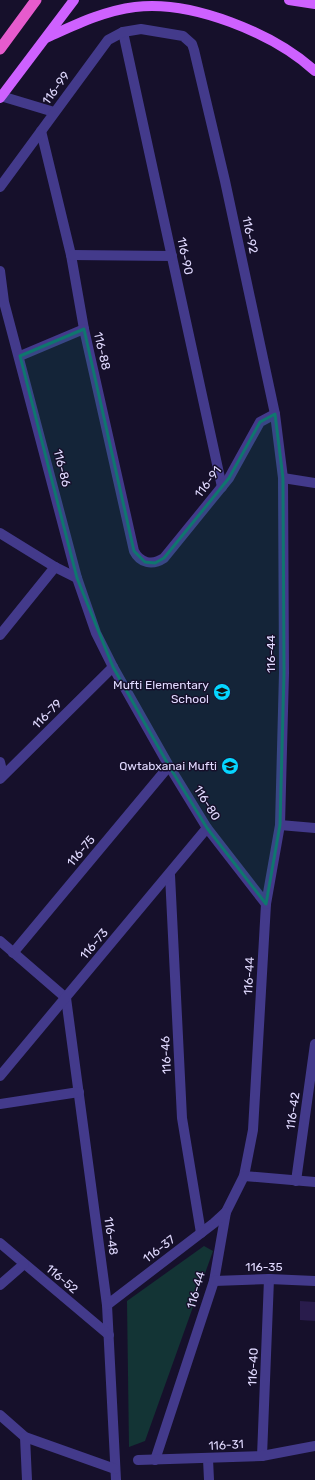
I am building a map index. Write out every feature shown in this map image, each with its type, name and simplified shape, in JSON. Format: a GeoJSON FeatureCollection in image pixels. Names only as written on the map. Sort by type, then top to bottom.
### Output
{"type":"FeatureCollection","features":[{"type":"Feature","properties":{"kind":"highway"},"geometry":{"type":"LineString","coordinates":[[0,49],[36,0]]}},
{"type":"Feature","properties":{"kind":"main road"},"geometry":{"type":"LineString","coordinates":[[1,97],[74,0]]}},
{"type":"Feature","properties":{"kind":"main road"},"geometry":{"type":"LineString","coordinates":[[289,0],[315,4]]}},
{"type":"Feature","properties":{"kind":"main road"},"geometry":{"type":"LineString","coordinates":[[46,38],[93,17],[112,11],[136,7],[183,9],[243,28],[277,45],[315,71]]}},
{"type":"Feature","properties":{"kind":"street","name":"116-99"},"geometry":{"type":"LineString","coordinates":[[0,187],[102,46],[108,40],[123,32],[141,29],[150,30]]}},
{"type":"Feature","properties":{"kind":"street","name":"116-92"},"geometry":{"type":"LineString","coordinates":[[150,30],[183,36],[192,44],[194,50],[225,181],[275,414],[283,478]]}},
{"type":"Feature","properties":{"kind":"street","name":"116-90"},"geometry":{"type":"LineString","coordinates":[[123,32],[222,487]]}},
{"type":"Feature","properties":{"kind":"street"},"geometry":{"type":"LineString","coordinates":[[1,97],[54,112]]}},
{"type":"Feature","properties":{"kind":"street","name":"116-88"},"geometry":{"type":"LineString","coordinates":[[41,131],[71,255],[84,329],[134,551],[140,559],[145,562],[155,563]]}},
{"type":"Feature","properties":{"kind":"street"},"geometry":{"type":"LineString","coordinates":[[71,255],[172,256]]}},
{"type":"Feature","properties":{"kind":"street","name":"116-86"},"geometry":{"type":"LineString","coordinates":[[0,272],[2,298],[20,356],[77,578],[96,633],[113,667]]}},
{"type":"Feature","properties":{"kind":"street"},"geometry":{"type":"LineString","coordinates":[[20,356],[84,329]]}},
{"type":"Feature","properties":{"kind":"street","name":"116-91"},"geometry":{"type":"LineString","coordinates":[[155,563],[164,558],[222,487],[260,422],[275,414]]}},
{"type":"Feature","properties":{"kind":"street"},"geometry":{"type":"LineString","coordinates":[[283,478],[315,483]]}},
{"type":"Feature","properties":{"kind":"street","name":"116-44"},"geometry":{"type":"LineString","coordinates":[[155,1460],[214,1281],[226,1212],[244,1176],[253,1130],[266,904],[280,825],[284,673],[283,478]]}},
{"type":"Feature","properties":{"kind":"street"},"geometry":{"type":"LineString","coordinates":[[0,533],[77,578]]}},
{"type":"Feature","properties":{"kind":"street"},"geometry":{"type":"LineString","coordinates":[[0,635],[56,567]]}},
{"type":"Feature","properties":{"kind":"street","name":"116-80"},"geometry":{"type":"LineString","coordinates":[[113,667],[169,766],[207,828],[266,904]]}},
{"type":"Feature","properties":{"kind":"street","name":"116-79"},"geometry":{"type":"LineString","coordinates":[[2,777],[113,667]]}},
{"type":"Feature","properties":{"kind":"street"},"geometry":{"type":"LineString","coordinates":[[0,762],[2,777]]}},
{"type":"Feature","properties":{"kind":"street","name":"116-75"},"geometry":{"type":"LineString","coordinates":[[13,953],[169,766]]}},
{"type":"Feature","properties":{"kind":"street"},"geometry":{"type":"LineString","coordinates":[[280,825],[315,828]]}},
{"type":"Feature","properties":{"kind":"street","name":"116-73"},"geometry":{"type":"LineString","coordinates":[[0,1076],[170,875],[207,828]]}},
{"type":"Feature","properties":{"kind":"street","name":"116-46"},"geometry":{"type":"LineString","coordinates":[[170,875],[182,1118],[201,1233]]}},
{"type":"Feature","properties":{"kind":"street"},"geometry":{"type":"LineString","coordinates":[[0,941],[66,998]]}},
{"type":"Feature","properties":{"kind":"street","name":"116-48"},"geometry":{"type":"LineString","coordinates":[[66,998],[107,1305],[116,1480]]}},
{"type":"Feature","properties":{"kind":"street","name":"116-42"},"geometry":{"type":"LineString","coordinates":[[296,1181],[315,1044]]}},
{"type":"Feature","properties":{"kind":"street"},"geometry":{"type":"LineString","coordinates":[[0,1104],[79,1092]]}},
{"type":"Feature","properties":{"kind":"street"},"geometry":{"type":"LineString","coordinates":[[244,1176],[315,1182]]}},
{"type":"Feature","properties":{"kind":"street","name":"116-37"},"geometry":{"type":"LineString","coordinates":[[107,1305],[226,1212]]}},
{"type":"Feature","properties":{"kind":"street","name":"116-52"},"geometry":{"type":"LineString","coordinates":[[0,1243],[109,1335]]}},
{"type":"Feature","properties":{"kind":"street"},"geometry":{"type":"LineString","coordinates":[[0,1285],[24,1264]]}},
{"type":"Feature","properties":{"kind":"street","name":"116-35"},"geometry":{"type":"LineString","coordinates":[[214,1281],[269,1279],[315,1281]]}},
{"type":"Feature","properties":{"kind":"street","name":"116-40"},"geometry":{"type":"LineString","coordinates":[[262,1456],[269,1279]]}},
{"type":"Feature","properties":{"kind":"street"},"geometry":{"type":"LineString","coordinates":[[0,1415],[25,1437],[115,1469]]}},
{"type":"Feature","properties":{"kind":"street"},"geometry":{"type":"LineString","coordinates":[[25,1437],[27,1480]]}},
{"type":"Feature","properties":{"kind":"street","name":"116-31"},"geometry":{"type":"LineString","coordinates":[[138,1460],[208,1459],[262,1456],[315,1446]]}},
{"type":"Feature","properties":{"kind":"street"},"geometry":{"type":"LineString","coordinates":[[208,1459],[209,1480]]}},
{"type":"Feature","properties":{"kind":"highlighted area"},"geometry":{"type":"Polygon","coordinates":[[[84,329],[134,551],[145,562],[155,563],[164,558],[229,478],[260,422],[275,414],[283,478],[284,673],[280,825],[266,904],[207,828],[169,766],[113,667],[77,578],[20,356],[84,329]]]}},
{"type":"Feature","properties":{"kind":"green space"},"geometry":{"type":"Polygon","coordinates":[[[204,1246],[213,1251],[145,1441],[129,1447],[127,1301],[204,1246]]]}},
{"type":"Feature","properties":{"kind":"building"},"geometry":{"type":"Polygon","coordinates":[[[300,1301],[315,1302],[315,1321],[300,1320],[300,1301]]]}},
{"type":"Feature","properties":{"kind":"place","name":"Mufti Elementary School"},"geometry":{"type":"Point","coordinates":[222,692]}},
{"type":"Feature","properties":{"kind":"place","name":"Qwtabxanai Mufti"},"geometry":{"type":"Point","coordinates":[230,766]}}]}
